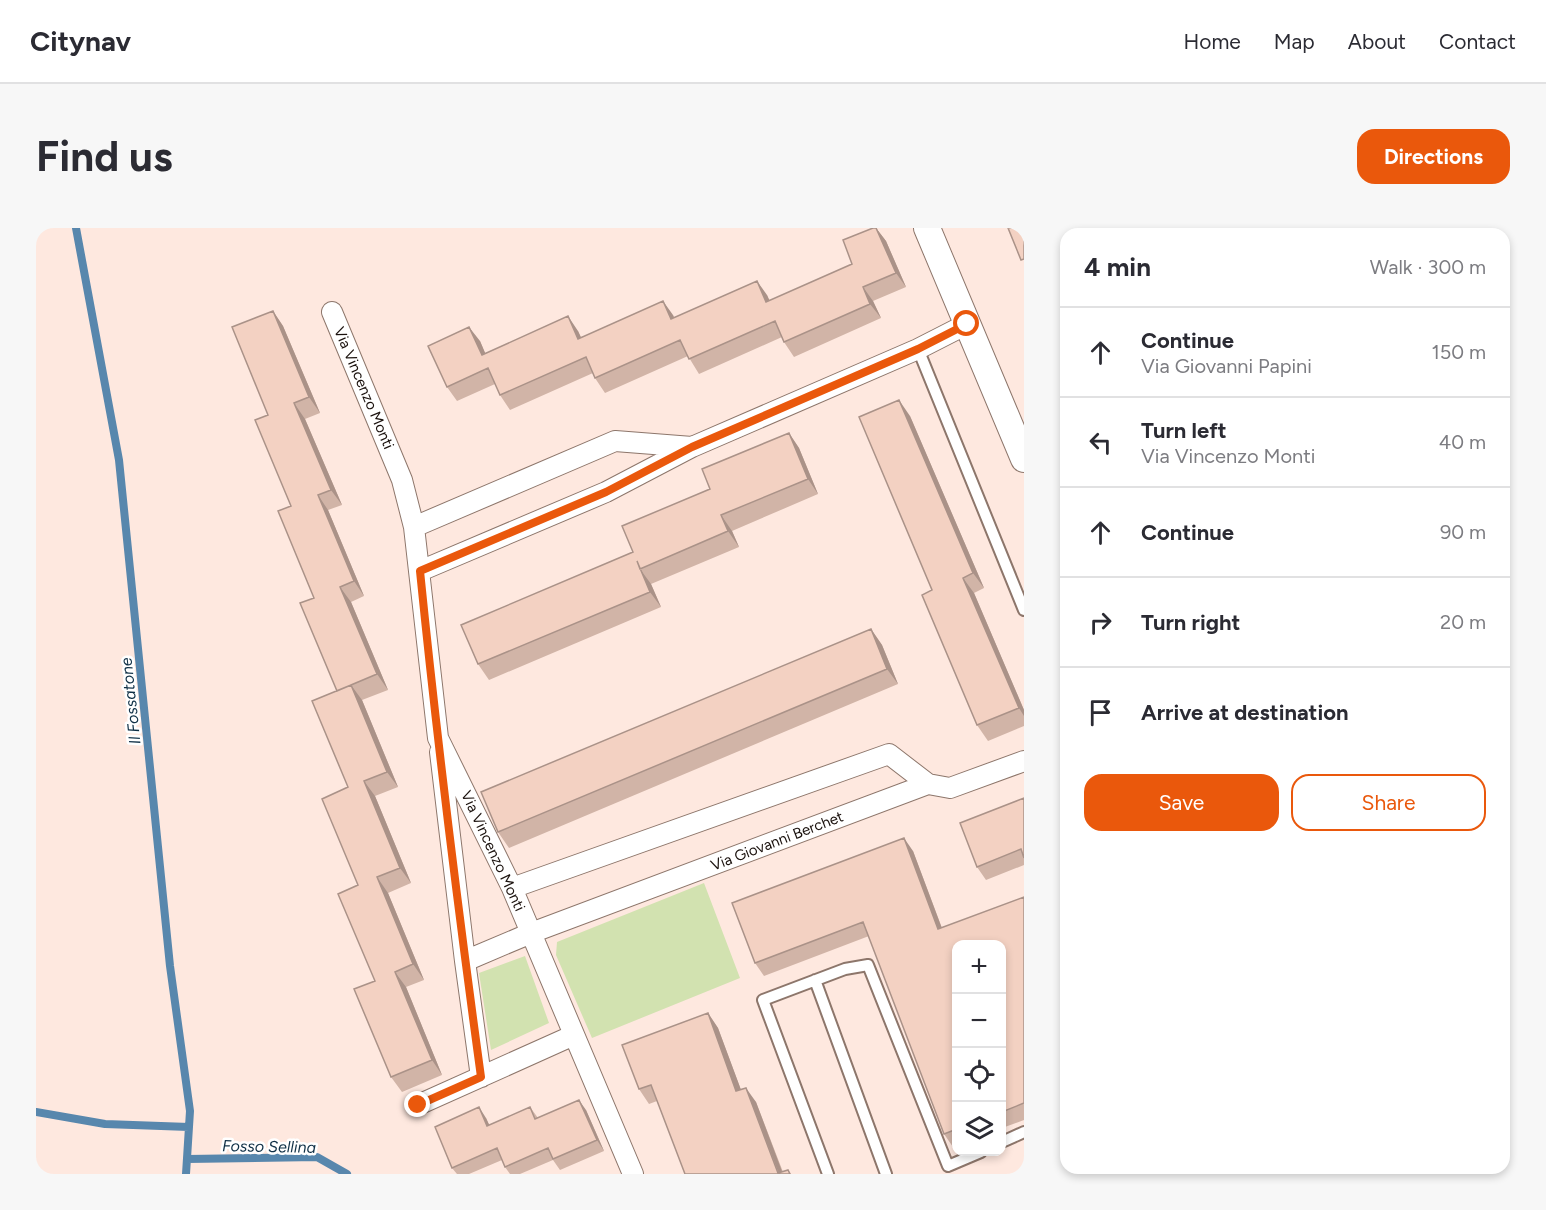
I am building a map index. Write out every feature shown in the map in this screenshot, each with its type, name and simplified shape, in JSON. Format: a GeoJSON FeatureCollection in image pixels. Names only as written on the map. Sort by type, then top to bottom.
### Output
{"type":"FeatureCollection","features":[{"type":"Feature","properties":{"kind":"street"},"geometry":{"type":"LineString","coordinates":[[927,228],[1024,459]]}},
{"type":"Feature","properties":{"kind":"street","name":"Via Vincenzo Monti"},"geometry":{"type":"LineString","coordinates":[[332,312],[402,480],[414,527],[438,738],[512,888],[633,1174]]}},
{"type":"Feature","properties":{"kind":"street"},"geometry":{"type":"LineString","coordinates":[[420,571],[606,492],[692,447],[918,349],[967,324]]}},
{"type":"Feature","properties":{"kind":"street"},"geometry":{"type":"LineString","coordinates":[[414,527],[615,441],[692,447]]}},
{"type":"Feature","properties":{"kind":"street"},"geometry":{"type":"LineString","coordinates":[[438,738],[481,1077]]}},
{"type":"Feature","properties":{"kind":"street"},"geometry":{"type":"LineString","coordinates":[[512,888],[889,754],[928,784]]}},
{"type":"Feature","properties":{"kind":"street","name":"Via Giovanni Berchet"},"geometry":{"type":"LineString","coordinates":[[465,961],[531,933],[928,784],[950,788],[1024,761]]}},
{"type":"Feature","properties":{"kind":"street"},"geometry":{"type":"LineString","coordinates":[[418,1105],[574,1035]]}},
{"type":"Feature","properties":{"kind":"lane"},"geometry":{"type":"LineString","coordinates":[[918,349],[1024,610]]}},
{"type":"Feature","properties":{"kind":"lane"},"geometry":{"type":"LineString","coordinates":[[828,1174],[763,999],[845,969],[868,965],[950,1170],[974,1156]]}},
{"type":"Feature","properties":{"kind":"lane"},"geometry":{"type":"LineString","coordinates":[[815,980],[886,1174]]}},
{"type":"Feature","properties":{"kind":"lane"},"geometry":{"type":"LineString","coordinates":[[1006,1140],[1024,1132]]}},
{"type":"Feature","properties":{"kind":"green space"},"geometry":{"type":"Polygon","coordinates":[[[704,883],[740,978],[592,1038],[556,955],[557,942],[704,883]]]}},
{"type":"Feature","properties":{"kind":"green space"},"geometry":{"type":"Polygon","coordinates":[[[525,956],[549,1023],[491,1050],[479,973],[525,956]]]}},
{"type":"Feature","properties":{"kind":"building"},"geometry":{"type":"Polygon","coordinates":[[[876,228],[896,273],[863,287],[870,304],[784,342],[775,321],[689,359],[680,340],[595,378],[586,357],[500,395],[488,368],[447,387],[428,346],[469,327],[482,355],[568,316],[578,339],[663,301],[671,319],[757,281],[766,302],[852,264],[843,240],[876,228]]]}},
{"type":"Feature","properties":{"kind":"building"},"geometry":{"type":"Polygon","coordinates":[[[1008,228],[1024,228],[1024,259],[1021,260],[1008,228]]]}},
{"type":"Feature","properties":{"kind":"building"},"geometry":{"type":"Polygon","coordinates":[[[273,311],[309,397],[294,403],[331,490],[318,495],[354,581],[340,587],[377,674],[351,685],[387,772],[364,781],[400,868],[377,877],[413,964],[395,972],[432,1060],[391,1077],[354,989],[375,981],[338,894],[358,885],[322,799],[348,787],[312,701],[337,691],[300,603],[314,598],[278,511],[291,506],[255,420],[268,415],[232,327],[273,311]]]}},
{"type":"Feature","properties":{"kind":"building"},"geometry":{"type":"Polygon","coordinates":[[[899,400],[973,573],[963,578],[1019,708],[977,725],[922,595],[932,590],[859,417],[899,400]]]}},
{"type":"Feature","properties":{"kind":"building"},"geometry":{"type":"Polygon","coordinates":[[[789,433],[808,479],[721,515],[728,531],[640,569],[650,592],[478,664],[461,625],[633,552],[622,526],[710,489],[702,469],[789,433]]]}},
{"type":"Feature","properties":{"kind":"building"},"geometry":{"type":"Polygon","coordinates":[[[871,629],[887,669],[498,832],[481,792],[871,629]]]}},
{"type":"Feature","properties":{"kind":"building"},"geometry":{"type":"Polygon","coordinates":[[[1024,798],[1024,858],[1021,849],[977,867],[960,823],[1024,798]]]}},
{"type":"Feature","properties":{"kind":"building"},"geometry":{"type":"Polygon","coordinates":[[[904,838],[938,929],[1024,897],[1024,1103],[1006,1110],[1006,940],[952,940],[952,1131],[944,1134],[863,922],[755,963],[732,903],[904,838]]]}},
{"type":"Feature","properties":{"kind":"building"},"geometry":{"type":"Polygon","coordinates":[[[708,1013],[736,1091],[746,1088],[778,1173],[788,1170],[790,1174],[685,1174],[651,1085],[639,1089],[622,1045],[708,1013]]]}},
{"type":"Feature","properties":{"kind":"building"},"geometry":{"type":"Polygon","coordinates":[[[579,1100],[597,1140],[553,1159],[548,1148],[505,1167],[497,1148],[452,1168],[435,1127],[479,1107],[487,1126],[530,1107],[535,1119],[579,1100]]]}},
{"type":"Feature","properties":{"kind":"waterway","name":"Il Fossatone"},"geometry":{"type":"LineString","coordinates":[[76,228],[119,460],[170,966],[190,1111],[186,1174]]}},
{"type":"Feature","properties":{"kind":"waterway"},"geometry":{"type":"LineString","coordinates":[[36,1112],[105,1124],[189,1127]]}},
{"type":"Feature","properties":{"kind":"waterway","name":"Fosso Sellina"},"geometry":{"type":"LineString","coordinates":[[187,1159],[317,1157],[347,1174]]}},
{"type":"Feature","properties":{"kind":"route"},"geometry":{"type":"LineString","coordinates":[[418,1105],[481,1077],[438,738],[420,571],[606,492],[692,447],[918,349],[967,324]]}}]}
